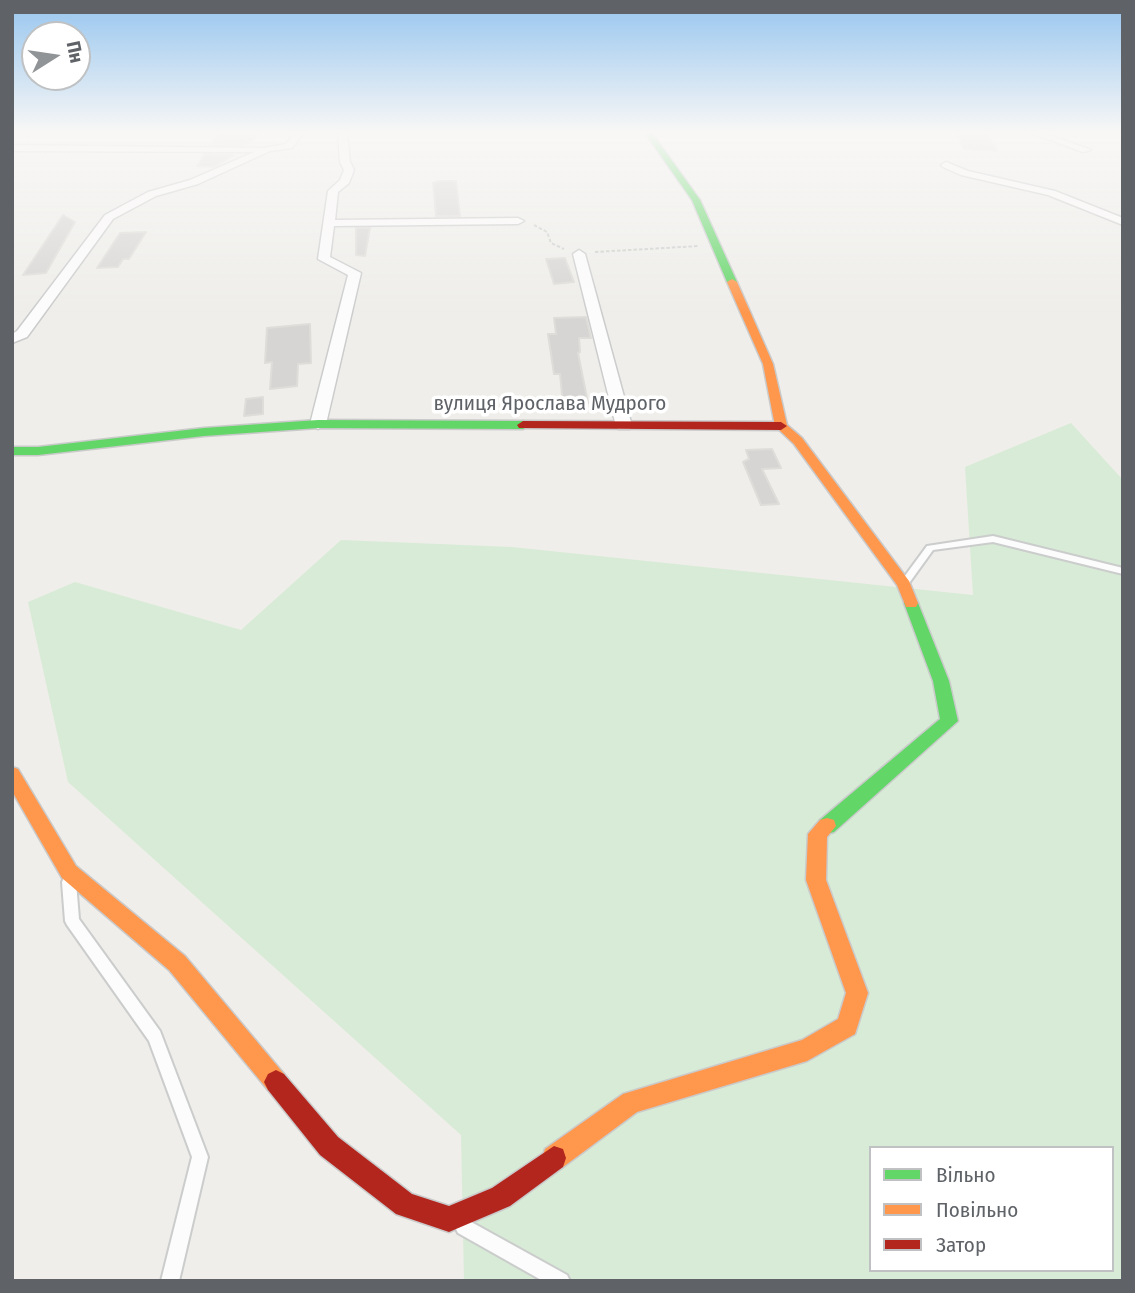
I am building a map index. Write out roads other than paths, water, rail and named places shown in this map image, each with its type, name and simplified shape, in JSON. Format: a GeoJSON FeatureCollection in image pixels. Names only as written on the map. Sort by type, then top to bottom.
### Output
{"type":"FeatureCollection","features":[{"type":"Feature","properties":{"kind":"street"},"geometry":{"type":"LineString","coordinates":[[12,339],[22,334],[109,217],[154,193]]}},
{"type":"Feature","properties":{"kind":"street"},"geometry":{"type":"LineString","coordinates":[[318,424],[355,273],[324,259],[333,193]]}},
{"type":"Feature","properties":{"kind":"street"},"geometry":{"type":"LineString","coordinates":[[12,774],[69,872],[177,963],[329,1146],[405,1205],[449,1219],[501,1197],[631,1102],[807,1050],[847,1026],[857,993],[816,880],[818,834],[949,721],[942,681],[904,583],[799,441],[781,426],[768,364],[691,193]]}},
{"type":"Feature","properties":{"kind":"street"},"geometry":{"type":"LineString","coordinates":[[1052,193],[1123,222]]}},
{"type":"Feature","properties":{"kind":"street"},"geometry":{"type":"LineString","coordinates":[[329,223],[518,220]]}},
{"type":"Feature","properties":{"kind":"street"},"geometry":{"type":"LineString","coordinates":[[579,254],[624,426]]}},
{"type":"Feature","properties":{"kind":"street","name":"вулиця Ярослава Мудрого"},"geometry":{"type":"LineString","coordinates":[[12,451],[38,451],[204,432],[318,424],[781,426]]}},
{"type":"Feature","properties":{"kind":"lane"},"geometry":{"type":"LineString","coordinates":[[904,583],[930,548],[993,539],[1123,571]]}},
{"type":"Feature","properties":{"kind":"lane"},"geometry":{"type":"LineString","coordinates":[[69,872],[72,921],[155,1036],[200,1157],[170,1281]]}},
{"type":"Feature","properties":{"kind":"lane"},"geometry":{"type":"LineString","coordinates":[[449,1219],[561,1281]]}}]}
